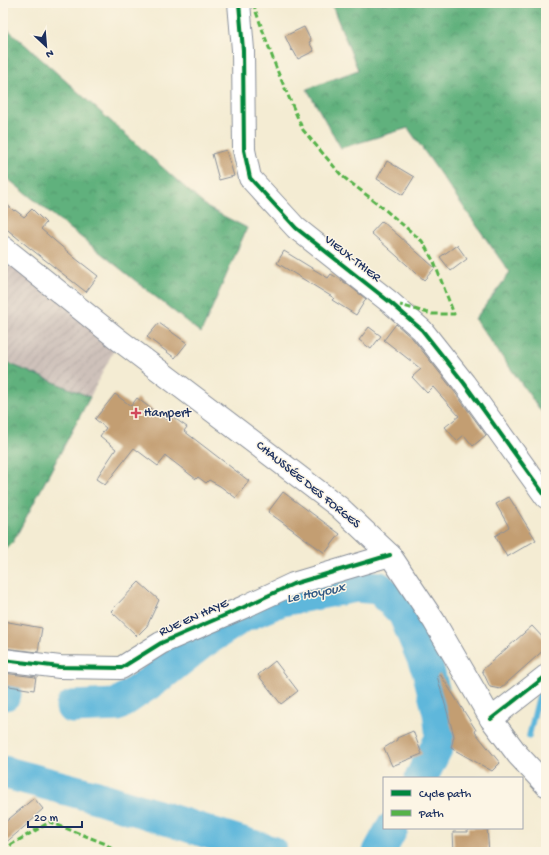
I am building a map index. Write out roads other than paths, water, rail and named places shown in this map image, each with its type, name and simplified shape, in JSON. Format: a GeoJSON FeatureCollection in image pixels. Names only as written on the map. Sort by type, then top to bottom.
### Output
{"type":"FeatureCollection","features":[{"type":"Feature","properties":{"kind":"street","name":"VIEUX-THIER"},"geometry":{"type":"LineString","coordinates":[[239,3],[243,50],[244,150],[250,178],[296,228],[391,303],[422,330],[464,383],[546,497]]}},
{"type":"Feature","properties":{"kind":"street","name":"CHAUSSÉE DES FORGES"},"geometry":{"type":"LineString","coordinates":[[3,247],[119,340],[339,507],[390,555],[434,620],[491,719],[518,755],[546,785]]}},
{"type":"Feature","properties":{"kind":"street","name":"RUE EN HAYE"},"geometry":{"type":"LineString","coordinates":[[3,660],[60,667],[121,668],[161,643],[293,584],[390,555]]}},
{"type":"Feature","properties":{"kind":"street"},"geometry":{"type":"LineString","coordinates":[[491,719],[538,683],[530,676],[546,659]]}},
{"type":"Feature","properties":{"kind":"waterway","name":"Le Hoyoux"},"geometry":{"type":"LineString","coordinates":[[72,707],[117,705],[161,675],[200,644],[243,616],[281,600],[356,586],[379,588],[404,613],[428,670],[439,713],[442,737],[422,777]]}},
{"type":"Feature","properties":{"kind":"waterway"},"geometry":{"type":"LineString","coordinates":[[529,736],[539,695],[544,690]]}},
{"type":"Feature","properties":{"kind":"waterway","name":"Le Hoyoux"},"geometry":{"type":"LineString","coordinates":[[3,772],[97,797],[271,852]]}},
{"type":"Feature","properties":{"kind":"waterway","name":"Le Hoyoux"},"geometry":{"type":"LineString","coordinates":[[379,852],[391,829]]}},
{"type":"Feature","properties":{"kind":"place","name":"Hampert"},"geometry":{"type":"Point","coordinates":[136,413]}}]}
